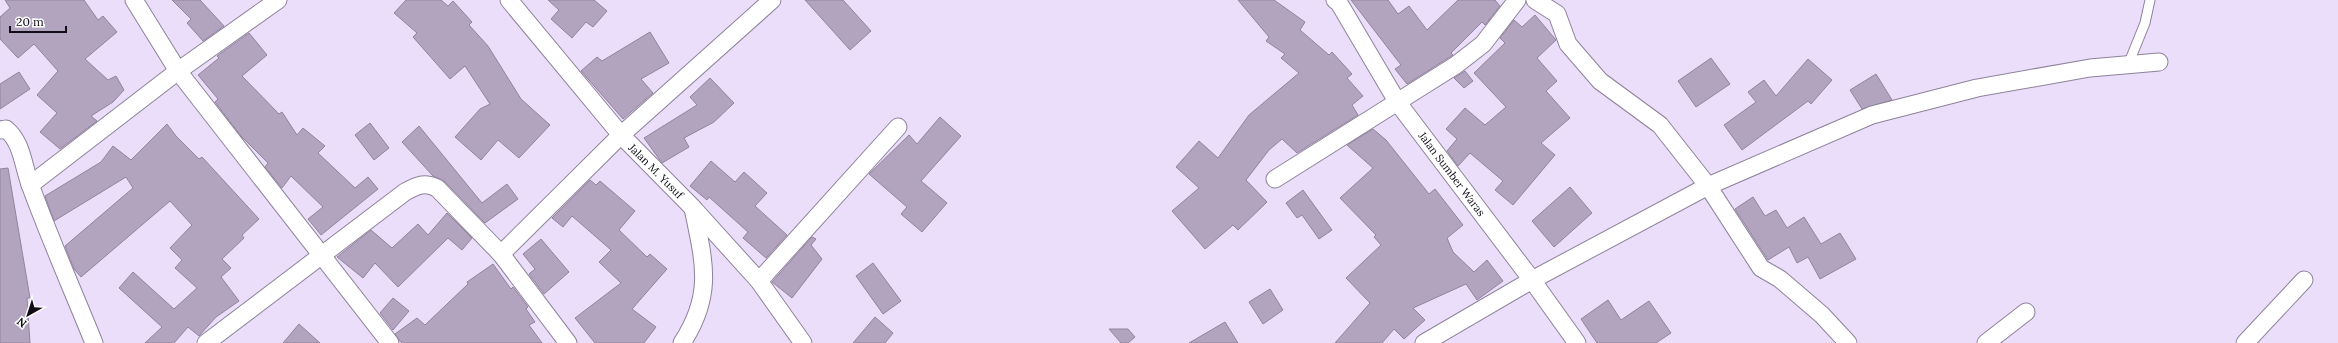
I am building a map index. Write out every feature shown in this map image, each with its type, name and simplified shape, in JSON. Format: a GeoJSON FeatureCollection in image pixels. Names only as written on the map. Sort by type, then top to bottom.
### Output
{"type":"FeatureCollection","features":[{"type":"Feature","properties":{"kind":"street"},"geometry":{"type":"LineString","coordinates":[[134,0],[178,70],[390,343]]}},
{"type":"Feature","properties":{"kind":"street"},"geometry":{"type":"LineString","coordinates":[[30,186],[178,70],[278,0]]}},
{"type":"Feature","properties":{"kind":"street","name":"Jalan M. Yusuf"},"geometry":{"type":"LineString","coordinates":[[509,0],[621,135],[693,208],[759,281],[803,343]]}},
{"type":"Feature","properties":{"kind":"street"},"geometry":{"type":"LineString","coordinates":[[501,254],[621,135],[772,0]]}},
{"type":"Feature","properties":{"kind":"street","name":"Jalan Sumber Waras"},"geometry":{"type":"LineString","coordinates":[[1334,0],[1339,4],[1398,103],[1532,280],[1577,343]]}},
{"type":"Feature","properties":{"kind":"street"},"geometry":{"type":"LineString","coordinates":[[1275,179],[1456,66],[1478,48],[1517,0]]}},
{"type":"Feature","properties":{"kind":"street"},"geometry":{"type":"LineString","coordinates":[[1535,0],[1557,14],[1568,44],[1600,82],[1660,125],[1708,186],[1761,268],[1780,279],[1822,315],[1848,343]]}},
{"type":"Feature","properties":{"kind":"street"},"geometry":{"type":"LineString","coordinates":[[1424,343],[1532,280],[1708,186],[1872,114],[1977,88],[2090,68],[2159,62]]}},
{"type":"Feature","properties":{"kind":"street"},"geometry":{"type":"LineString","coordinates":[[759,281],[898,127]]}},
{"type":"Feature","properties":{"kind":"street"},"geometry":{"type":"LineString","coordinates":[[0,130],[6,129],[14,136],[30,186],[94,343]]}},
{"type":"Feature","properties":{"kind":"street"},"geometry":{"type":"LineString","coordinates":[[206,343],[323,256],[405,192],[418,185],[427,183],[438,188],[501,254],[568,343]]}},
{"type":"Feature","properties":{"kind":"street"},"geometry":{"type":"LineString","coordinates":[[682,343],[693,326],[702,296],[705,266],[693,208]]}},
{"type":"Feature","properties":{"kind":"street"},"geometry":{"type":"LineString","coordinates":[[2245,343],[2304,280]]}},
{"type":"Feature","properties":{"kind":"street"},"geometry":{"type":"LineString","coordinates":[[1986,343],[2026,312]]}},
{"type":"Feature","properties":{"kind":"lane"},"geometry":{"type":"LineString","coordinates":[[2128,65],[2145,23],[2150,0]]}},
{"type":"Feature","properties":{"kind":"building"},"geometry":{"type":"Polygon","coordinates":[[[5,0],[84,0],[98,20],[103,16],[117,32],[85,59],[108,80],[116,76],[124,90],[113,102],[91,116],[97,121],[60,149],[40,132],[57,113],[37,95],[58,71],[34,44],[18,58],[0,39],[0,17],[10,8],[5,0]]]}},
{"type":"Feature","properties":{"kind":"building"},"geometry":{"type":"Polygon","coordinates":[[[172,0],[200,0],[224,26],[203,41],[187,23],[191,19],[172,0]]]}},
{"type":"Feature","properties":{"kind":"building"},"geometry":{"type":"Polygon","coordinates":[[[406,0],[441,0],[448,6],[453,1],[472,22],[469,25],[488,46],[521,99],[550,125],[519,158],[498,140],[481,160],[455,137],[480,109],[490,104],[465,66],[450,79],[413,37],[417,33],[394,13],[406,0]]]}},
{"type":"Feature","properties":{"kind":"building"},"geometry":{"type":"Polygon","coordinates":[[[548,0],[594,0],[607,11],[593,27],[586,22],[572,38],[551,19],[559,10],[548,0]]]}},
{"type":"Feature","properties":{"kind":"building"},"geometry":{"type":"Polygon","coordinates":[[[805,0],[843,0],[871,31],[850,50],[805,0]]]}},
{"type":"Feature","properties":{"kind":"building"},"geometry":{"type":"Polygon","coordinates":[[[1238,0],[1274,0],[1305,22],[1300,30],[1329,55],[1332,52],[1352,74],[1347,78],[1363,96],[1352,105],[1358,115],[1297,153],[1282,139],[1269,150],[1246,180],[1267,202],[1238,230],[1233,225],[1205,249],[1172,211],[1199,188],[1176,167],[1199,141],[1218,158],[1249,115],[1299,73],[1281,58],[1285,54],[1266,41],[1269,37],[1238,0]]]}},
{"type":"Feature","properties":{"kind":"building"},"geometry":{"type":"Polygon","coordinates":[[[1351,0],[1388,0],[1398,14],[1409,6],[1427,30],[1458,0],[1495,0],[1500,6],[1485,25],[1482,22],[1451,53],[1453,55],[1407,84],[1395,69],[1401,65],[1351,0]]]}},
{"type":"Feature","properties":{"kind":"building"},"geometry":{"type":"Polygon","coordinates":[[[1535,15],[1556,40],[1537,58],[1557,81],[1546,91],[1570,118],[1541,143],[1555,155],[1513,205],[1495,190],[1503,181],[1470,153],[1458,166],[1447,151],[1457,139],[1446,129],[1465,108],[1485,125],[1506,107],[1474,73],[1505,43],[1500,38],[1514,20],[1522,27],[1535,15]]]}},
{"type":"Feature","properties":{"kind":"building"},"geometry":{"type":"Polygon","coordinates":[[[650,32],[669,63],[641,79],[653,93],[623,119],[581,71],[597,57],[602,61],[650,32]]]}},
{"type":"Feature","properties":{"kind":"building"},"geometry":{"type":"Polygon","coordinates":[[[249,33],[267,55],[242,76],[279,114],[282,112],[297,135],[303,128],[325,146],[318,153],[355,188],[368,177],[378,189],[321,235],[308,219],[323,207],[291,176],[282,188],[265,167],[268,163],[241,136],[215,102],[218,99],[198,75],[219,58],[217,56],[249,33]]]}},
{"type":"Feature","properties":{"kind":"building"},"geometry":{"type":"Polygon","coordinates":[[[1711,58],[1730,84],[1696,107],[1678,81],[1711,58]]]}},
{"type":"Feature","properties":{"kind":"building"},"geometry":{"type":"Polygon","coordinates":[[[1808,59],[1832,80],[1811,104],[1808,101],[1742,150],[1724,125],[1756,102],[1748,92],[1764,80],[1776,96],[1808,59]]]}},
{"type":"Feature","properties":{"kind":"building"},"geometry":{"type":"Polygon","coordinates":[[[1465,71],[1473,81],[1464,88],[1454,78],[1465,71]]]}},
{"type":"Feature","properties":{"kind":"building"},"geometry":{"type":"Polygon","coordinates":[[[19,72],[30,89],[0,109],[0,84],[19,72]]]}},
{"type":"Feature","properties":{"kind":"building"},"geometry":{"type":"Polygon","coordinates":[[[1876,74],[1892,100],[1862,109],[1850,90],[1876,74]]]}},
{"type":"Feature","properties":{"kind":"building"},"geometry":{"type":"Polygon","coordinates":[[[710,78],[734,103],[714,122],[684,138],[689,147],[662,163],[644,138],[697,105],[690,97],[710,78]]]}},
{"type":"Feature","properties":{"kind":"building"},"geometry":{"type":"Polygon","coordinates":[[[940,117],[961,136],[921,181],[947,203],[922,232],[901,214],[907,207],[869,174],[909,135],[917,144],[940,117]]]}},
{"type":"Feature","properties":{"kind":"building"},"geometry":{"type":"Polygon","coordinates":[[[370,123],[389,148],[374,160],[355,135],[370,123]]]}},
{"type":"Feature","properties":{"kind":"building"},"geometry":{"type":"Polygon","coordinates":[[[167,124],[176,136],[199,159],[202,157],[259,219],[242,235],[244,238],[222,259],[231,268],[221,277],[239,301],[216,317],[199,336],[188,327],[174,343],[145,343],[162,327],[119,288],[133,272],[174,309],[197,288],[175,268],[182,260],[170,248],[192,225],[170,201],[81,277],[74,269],[65,246],[133,188],[126,177],[54,221],[45,196],[101,162],[113,146],[131,160],[167,124]]]}},
{"type":"Feature","properties":{"kind":"building"},"geometry":{"type":"Polygon","coordinates":[[[419,126],[482,203],[507,184],[518,199],[485,223],[444,181],[433,176],[402,142],[419,126]]]}},
{"type":"Feature","properties":{"kind":"building"},"geometry":{"type":"Polygon","coordinates":[[[1373,129],[1386,140],[1429,194],[1435,189],[1463,225],[1447,238],[1453,252],[1474,272],[1487,260],[1503,281],[1477,300],[1466,284],[1413,308],[1425,320],[1404,339],[1394,329],[1382,343],[1335,343],[1370,303],[1346,278],[1381,245],[1374,237],[1376,235],[1340,198],[1373,168],[1347,145],[1373,129]]]}},
{"type":"Feature","properties":{"kind":"building"},"geometry":{"type":"Polygon","coordinates":[[[711,161],[735,182],[744,172],[767,193],[755,206],[787,235],[766,258],[743,238],[748,232],[709,197],[707,200],[690,186],[711,161]]]}},
{"type":"Feature","properties":{"kind":"building"},"geometry":{"type":"Polygon","coordinates":[[[8,168],[30,298],[27,298],[30,343],[0,343],[0,169],[8,168]]]}},
{"type":"Feature","properties":{"kind":"building"},"geometry":{"type":"Polygon","coordinates":[[[590,180],[596,185],[600,181],[635,211],[619,230],[647,257],[650,254],[667,269],[632,309],[656,327],[644,343],[595,343],[575,318],[621,283],[599,262],[611,250],[572,216],[563,227],[552,218],[590,180]]]}},
{"type":"Feature","properties":{"kind":"building"},"geometry":{"type":"Polygon","coordinates":[[[1570,187],[1592,213],[1554,247],[1532,221],[1570,187]]]}},
{"type":"Feature","properties":{"kind":"building"},"geometry":{"type":"Polygon","coordinates":[[[1303,190],[1332,230],[1319,239],[1302,215],[1297,218],[1286,203],[1303,190]]]}},
{"type":"Feature","properties":{"kind":"building"},"geometry":{"type":"Polygon","coordinates":[[[1753,197],[1765,216],[1776,210],[1787,228],[1804,217],[1821,244],[1840,233],[1856,259],[1820,279],[1808,257],[1797,263],[1789,247],[1768,260],[1735,209],[1753,197]]]}},
{"type":"Feature","properties":{"kind":"building"},"geometry":{"type":"Polygon","coordinates":[[[447,213],[472,238],[462,250],[448,238],[398,287],[375,263],[363,278],[337,257],[371,230],[392,248],[418,224],[428,235],[447,213]]]}},
{"type":"Feature","properties":{"kind":"building"},"geometry":{"type":"Polygon","coordinates":[[[812,237],[816,239],[811,245],[822,259],[792,298],[772,282],[812,237]]]}},
{"type":"Feature","properties":{"kind":"building"},"geometry":{"type":"Polygon","coordinates":[[[541,239],[569,272],[544,294],[529,274],[535,269],[523,254],[541,239]]]}},
{"type":"Feature","properties":{"kind":"building"},"geometry":{"type":"Polygon","coordinates":[[[873,263],[901,301],[883,314],[856,276],[873,263]]]}},
{"type":"Feature","properties":{"kind":"building"},"geometry":{"type":"Polygon","coordinates":[[[493,264],[511,289],[513,287],[528,307],[526,309],[535,322],[529,325],[542,343],[402,343],[400,341],[395,334],[417,318],[425,325],[468,284],[467,282],[493,264]]]}},
{"type":"Feature","properties":{"kind":"building"},"geometry":{"type":"Polygon","coordinates":[[[1270,289],[1283,310],[1263,324],[1249,302],[1270,289]]]}},
{"type":"Feature","properties":{"kind":"building"},"geometry":{"type":"Polygon","coordinates":[[[393,298],[409,311],[393,330],[380,313],[393,298]]]}},
{"type":"Feature","properties":{"kind":"building"},"geometry":{"type":"Polygon","coordinates":[[[1608,300],[1621,320],[1649,301],[1671,333],[1656,343],[1597,343],[1581,319],[1608,300]]]}},
{"type":"Feature","properties":{"kind":"building"},"geometry":{"type":"Polygon","coordinates":[[[875,317],[893,333],[885,343],[853,343],[875,317]]]}},
{"type":"Feature","properties":{"kind":"building"},"geometry":{"type":"Polygon","coordinates":[[[1225,322],[1238,343],[1189,343],[1225,322]]]}},
{"type":"Feature","properties":{"kind":"building"},"geometry":{"type":"Polygon","coordinates":[[[299,324],[320,343],[283,343],[299,324]]]}},
{"type":"Feature","properties":{"kind":"building"},"geometry":{"type":"Polygon","coordinates":[[[1109,329],[1128,329],[1135,337],[1128,343],[1121,343],[1109,329]]]}}]}
